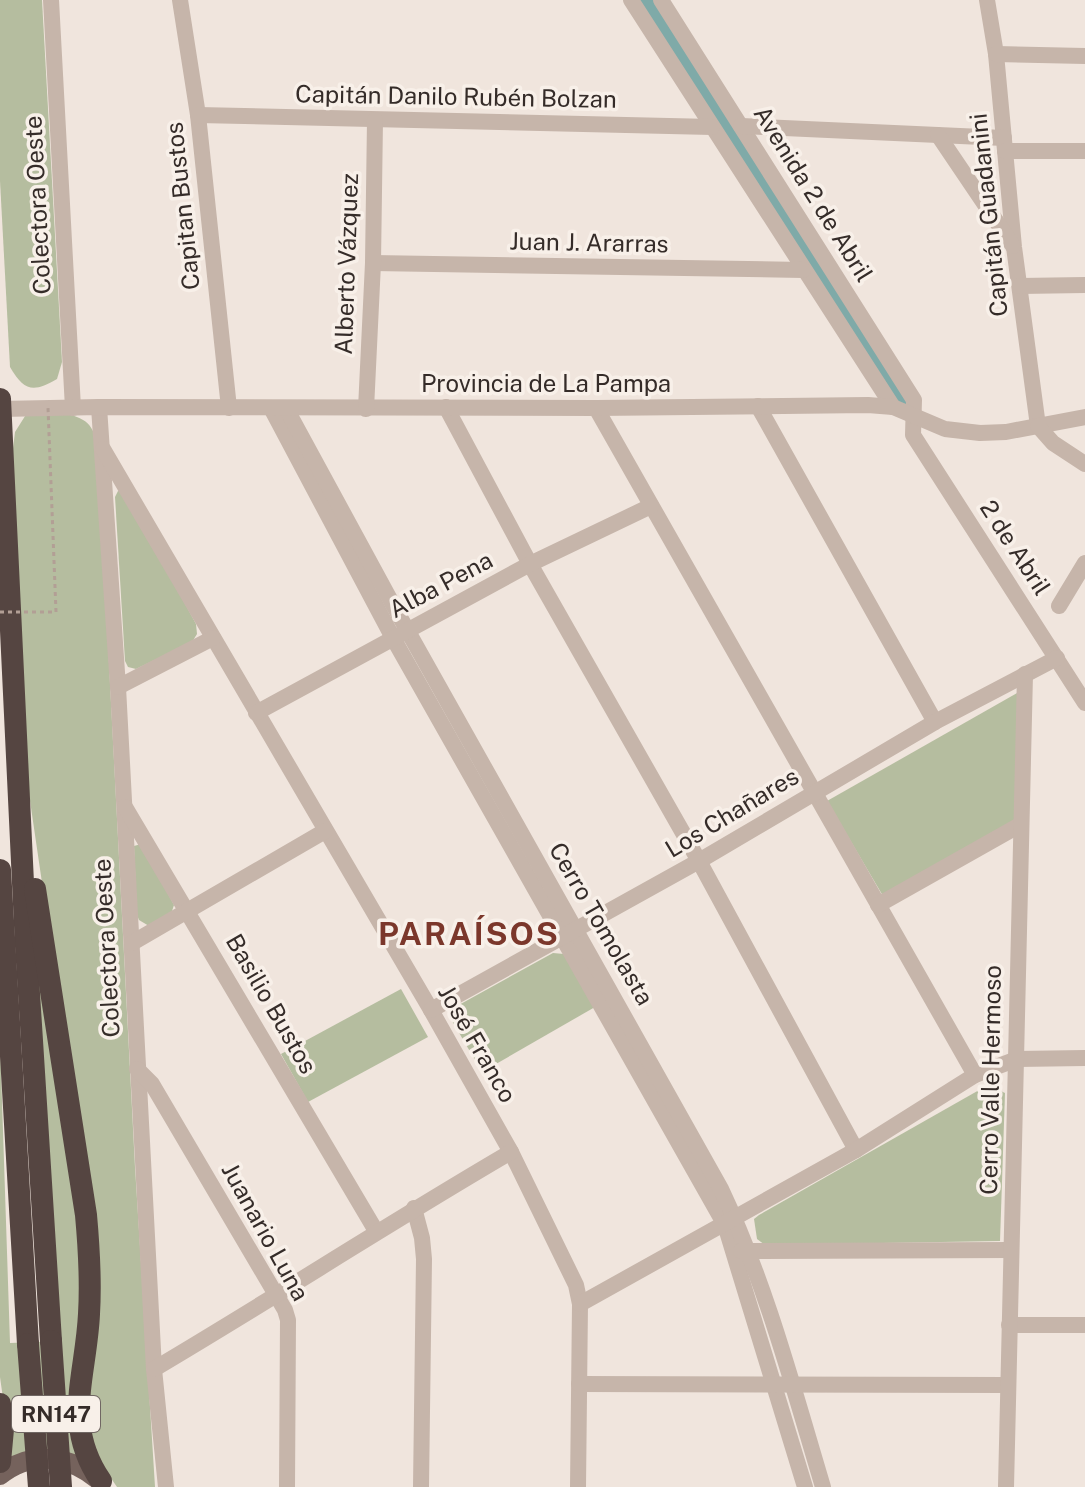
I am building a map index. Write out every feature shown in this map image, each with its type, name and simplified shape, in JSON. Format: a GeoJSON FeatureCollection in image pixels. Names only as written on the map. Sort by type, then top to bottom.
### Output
{"type":"FeatureCollection","features":[{"type":"Feature","properties":{"kind":"highway","name":"RN147"},"geometry":{"type":"LineString","coordinates":[[0,399],[26,946],[61,1487]]}},
{"type":"Feature","properties":{"kind":"highway"},"geometry":{"type":"LineString","coordinates":[[17,754],[86,1215],[90,1313],[77,1421],[86,1456],[103,1484]]}},
{"type":"Feature","properties":{"kind":"highway","name":"RN147"},"geometry":{"type":"LineString","coordinates":[[0,870],[39,1487]]}},
{"type":"Feature","properties":{"kind":"highway"},"geometry":{"type":"LineString","coordinates":[[0,1404],[3,1429],[0,1462]]}},
{"type":"Feature","properties":{"kind":"main road"},"geometry":{"type":"LineString","coordinates":[[0,1475],[19,1463],[36,1458],[54,1458],[79,1466],[103,1484]]}},
{"type":"Feature","properties":{"kind":"street","name":"Colectora Oeste"},"geometry":{"type":"LineString","coordinates":[[51,0],[73,408]]}},
{"type":"Feature","properties":{"kind":"street","name":"Capitan Bustos"},"geometry":{"type":"LineString","coordinates":[[180,0],[198,115],[229,408]]}},
{"type":"Feature","properties":{"kind":"street","name":"Avenida 2 de Abril"},"geometry":{"type":"LineString","coordinates":[[631,0],[893,407]]}},
{"type":"Feature","properties":{"kind":"street","name":"Avenida 2 de Abril"},"geometry":{"type":"LineString","coordinates":[[661,0],[914,400],[913,417]]}},
{"type":"Feature","properties":{"kind":"street","name":"Capitán Guadanini"},"geometry":{"type":"LineString","coordinates":[[987,0],[996,54],[1014,247],[1038,426]]}},
{"type":"Feature","properties":{"kind":"street"},"geometry":{"type":"LineString","coordinates":[[996,54],[1085,56]]}},
{"type":"Feature","properties":{"kind":"street","name":"Capitán Danilo Rubén Bolzan"},"geometry":{"type":"LineString","coordinates":[[198,115],[712,127]]}},
{"type":"Feature","properties":{"kind":"street","name":"Alberto Vázquez"},"geometry":{"type":"LineString","coordinates":[[366,409],[373,263],[375,120]]}},
{"type":"Feature","properties":{"kind":"street"},"geometry":{"type":"LineString","coordinates":[[741,126],[938,135],[1004,145],[1085,151]]}},
{"type":"Feature","properties":{"kind":"street"},"geometry":{"type":"LineString","coordinates":[[938,135],[1014,247]]}},
{"type":"Feature","properties":{"kind":"street","name":"Juan J. Ararras"},"geometry":{"type":"LineString","coordinates":[[373,263],[803,270]]}},
{"type":"Feature","properties":{"kind":"street"},"geometry":{"type":"LineString","coordinates":[[1020,286],[1085,285]]}},
{"type":"Feature","properties":{"kind":"street","name":"Provincia de La Pampa"},"geometry":{"type":"LineString","coordinates":[[1,409],[868,405],[893,407],[945,429],[980,433],[1085,417]]}},
{"type":"Feature","properties":{"kind":"street"},"geometry":{"type":"LineString","coordinates":[[758,406],[935,722]]}},
{"type":"Feature","properties":{"kind":"street","name":"Colectora Oeste"},"geometry":{"type":"LineString","coordinates":[[99,407],[118,687],[154,1369],[166,1487]]}},
{"type":"Feature","properties":{"kind":"street"},"geometry":{"type":"LineString","coordinates":[[446,407],[856,1150]]}},
{"type":"Feature","properties":{"kind":"street","name":"Cerro Tomolasta"},"geometry":{"type":"LineString","coordinates":[[279,408],[400,634],[730,1222],[784,1386],[823,1487]]}},
{"type":"Feature","properties":{"kind":"street"},"geometry":{"type":"LineString","coordinates":[[596,408],[975,1075]]}},
{"type":"Feature","properties":{"kind":"street","name":"2 de Abril"},"geometry":{"type":"LineString","coordinates":[[913,417],[913,435],[1085,703]]}},
{"type":"Feature","properties":{"kind":"street"},"geometry":{"type":"LineString","coordinates":[[1038,426],[1053,443],[1085,464]]}},
{"type":"Feature","properties":{"kind":"street","name":"José Franco"},"geometry":{"type":"LineString","coordinates":[[103,449],[431,1010],[511,1152],[576,1285],[580,1304],[578,1487]]}},
{"type":"Feature","properties":{"kind":"street","name":"Alba Pena"},"geometry":{"type":"LineString","coordinates":[[256,713],[530,564],[651,506]]}},
{"type":"Feature","properties":{"kind":"street"},"geometry":{"type":"LineString","coordinates":[[1059,606],[1085,563]]}},
{"type":"Feature","properties":{"kind":"street"},"geometry":{"type":"LineString","coordinates":[[118,687],[213,638]]}},
{"type":"Feature","properties":{"kind":"street","name":"Los Chañares"},"geometry":{"type":"LineString","coordinates":[[431,1010],[699,861],[935,722],[1057,658]]}},
{"type":"Feature","properties":{"kind":"street","name":"Cerro Valle Hermoso"},"geometry":{"type":"LineString","coordinates":[[1006,1487],[1025,674]]}},
{"type":"Feature","properties":{"kind":"street","name":"Basilio Bustos"},"geometry":{"type":"LineString","coordinates":[[123,802],[376,1231]]}},
{"type":"Feature","properties":{"kind":"street"},"geometry":{"type":"LineString","coordinates":[[878,905],[1020,825]]}},
{"type":"Feature","properties":{"kind":"street"},"geometry":{"type":"LineString","coordinates":[[132,943],[325,831]]}},
{"type":"Feature","properties":{"kind":"street"},"geometry":{"type":"LineString","coordinates":[[580,1304],[856,1150],[975,1075],[1017,1059],[1085,1058]]}},
{"type":"Feature","properties":{"kind":"street","name":"Juanario Luna"},"geometry":{"type":"LineString","coordinates":[[137,1069],[152,1084],[278,1296],[288,1320],[287,1487]]}},
{"type":"Feature","properties":{"kind":"street"},"geometry":{"type":"LineString","coordinates":[[154,1369],[278,1296],[376,1231],[511,1152]]}},
{"type":"Feature","properties":{"kind":"street"},"geometry":{"type":"LineString","coordinates":[[414,1208],[424,1259],[421,1487]]}},
{"type":"Feature","properties":{"kind":"street"},"geometry":{"type":"LineString","coordinates":[[741,1251],[1011,1250]]}},
{"type":"Feature","properties":{"kind":"street"},"geometry":{"type":"LineString","coordinates":[[1009,1325],[1085,1325]]}},
{"type":"Feature","properties":{"kind":"street"},"geometry":{"type":"LineString","coordinates":[[579,1384],[1007,1385]]}},
{"type":"Feature","properties":{"kind":"street","name":"Cerro Tomolasta"},"geometry":{"type":"LineString","coordinates":[[784,1386],[805,1487]]}},
{"type":"Feature","properties":{"kind":"path"},"geometry":{"type":"LineString","coordinates":[[0,612],[56,612],[48,408]]}},
{"type":"Feature","properties":{"kind":"green space"},"geometry":{"type":"Polygon","coordinates":[[[0,0],[42,0],[62,362],[57,379],[35,388],[20,381],[10,367],[0,181],[0,0]]]}},
{"type":"Feature","properties":{"kind":"green space"},"geometry":{"type":"Polygon","coordinates":[[[639,0],[654,0],[909,399],[900,405],[639,0]]]}},
{"type":"Feature","properties":{"kind":"green space"},"geometry":{"type":"Polygon","coordinates":[[[27,413],[64,414],[81,419],[93,431],[98,451],[155,1487],[117,1487],[93,1452],[81,1426],[94,1310],[73,1094],[29,794],[12,456],[15,432],[27,413]]]}},
{"type":"Feature","properties":{"kind":"green space"},"geometry":{"type":"Polygon","coordinates":[[[118,491],[125,492],[196,624],[197,634],[192,642],[136,669],[128,667],[125,661],[115,497],[118,491]]]}},
{"type":"Feature","properties":{"kind":"green space"},"geometry":{"type":"Polygon","coordinates":[[[1019,692],[1017,820],[883,896],[827,801],[1019,692]]]}},
{"type":"Feature","properties":{"kind":"green space"},"geometry":{"type":"Polygon","coordinates":[[[141,844],[174,905],[171,914],[149,926],[137,915],[134,846],[141,844]]]}},
{"type":"Feature","properties":{"kind":"green space"},"geometry":{"type":"Polygon","coordinates":[[[553,953],[564,954],[595,1007],[482,1072],[451,1019],[457,1006],[553,953]]]}},
{"type":"Feature","properties":{"kind":"green space"},"geometry":{"type":"Polygon","coordinates":[[[35,963],[44,969],[79,1216],[83,1461],[5,1462],[8,1434],[0,1377],[0,1040],[10,1343],[60,1341],[35,963]]]}},
{"type":"Feature","properties":{"kind":"green space"},"geometry":{"type":"Polygon","coordinates":[[[401,989],[428,1037],[308,1102],[281,1054],[401,989]]]}},
{"type":"Feature","properties":{"kind":"green space"},"geometry":{"type":"Polygon","coordinates":[[[988,1085],[1005,1093],[1000,1241],[765,1245],[757,1239],[754,1219],[759,1215],[988,1085]]]}},
{"type":"Feature","properties":{"kind":"waterway"},"geometry":{"type":"LineString","coordinates":[[647,0],[903,404]]}},
{"type":"Feature","properties":{"kind":"district","name":"PARAÍSOS"},"geometry":{"type":"Point","coordinates":[469,934]}}]}
